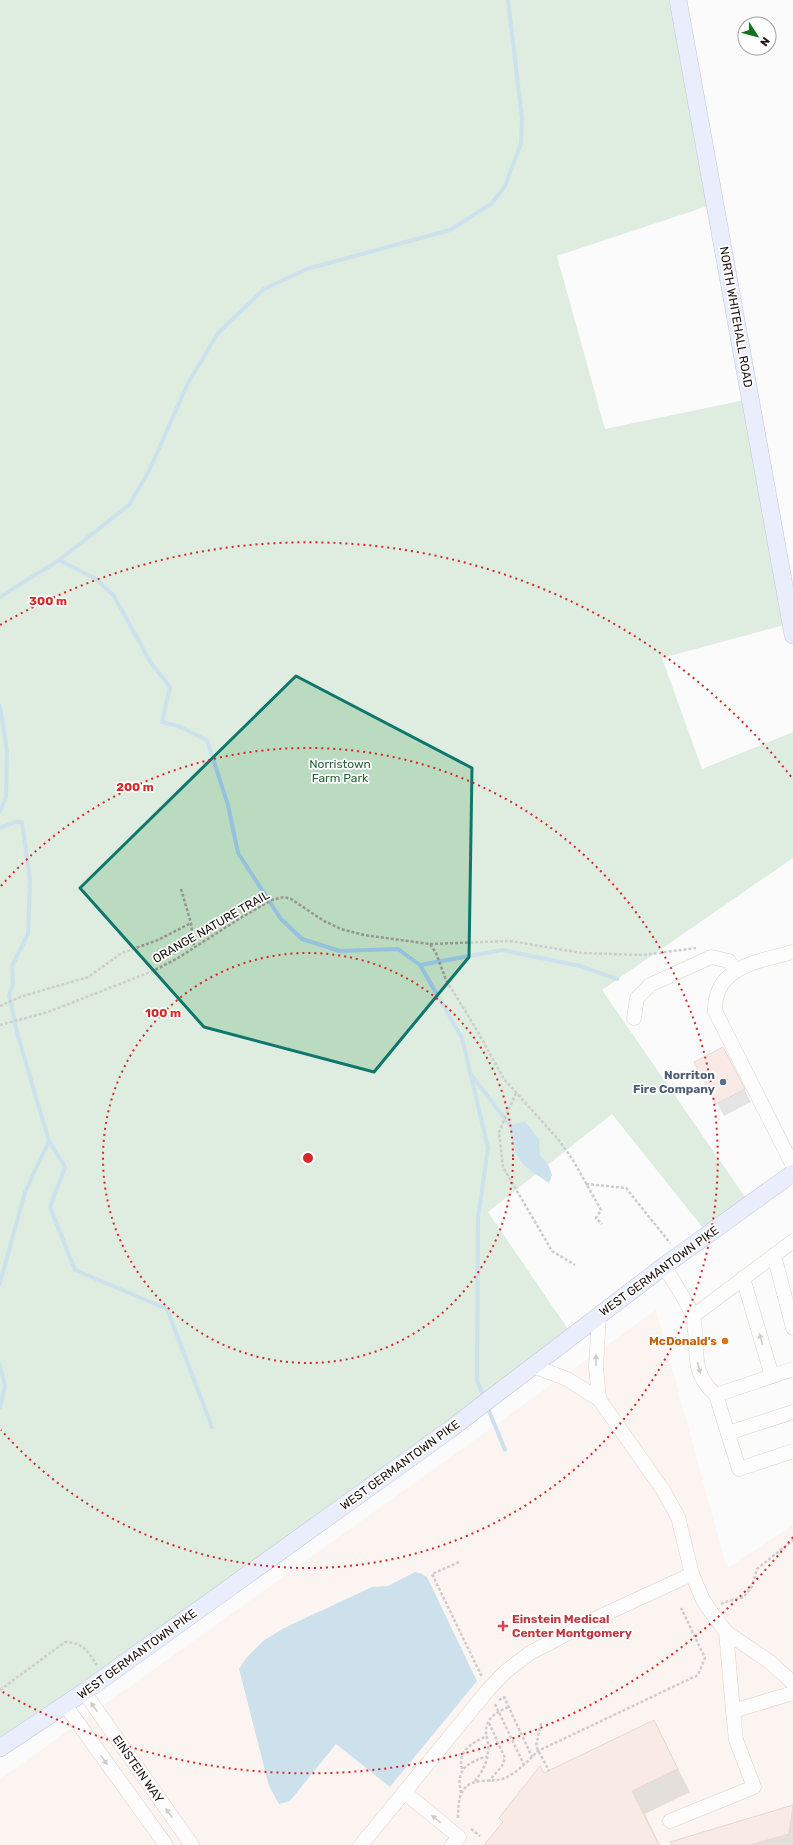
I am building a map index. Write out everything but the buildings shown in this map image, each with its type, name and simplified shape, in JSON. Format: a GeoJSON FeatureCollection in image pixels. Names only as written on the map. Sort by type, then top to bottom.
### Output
{"type":"FeatureCollection","features":[{"type":"Feature","properties":{"kind":"main road","name":"NORTH WHITEHALL ROAD"},"geometry":{"type":"LineString","coordinates":[[678,0],[793,635]]}},
{"type":"Feature","properties":{"kind":"main road","name":"WEST GERMANTOWN PIKE"},"geometry":{"type":"LineString","coordinates":[[0,1748],[84,1692],[448,1431],[680,1254],[793,1173]]}},
{"type":"Feature","properties":{"kind":"lane"},"geometry":{"type":"LineString","coordinates":[[793,952],[753,962],[735,971],[728,977],[718,992],[715,1001],[715,1010],[793,1166]]}},
{"type":"Feature","properties":{"kind":"lane"},"geometry":{"type":"LineString","coordinates":[[634,1018],[637,998],[650,985],[711,957],[729,961],[735,971]]}},
{"type":"Feature","properties":{"kind":"lane"},"geometry":{"type":"LineString","coordinates":[[693,1316],[793,1241]]}},
{"type":"Feature","properties":{"kind":"lane"},"geometry":{"type":"LineString","coordinates":[[774,1255],[793,1328]]}},
{"type":"Feature","properties":{"kind":"lane"},"geometry":{"type":"LineString","coordinates":[[664,1266],[693,1316],[697,1367],[706,1386],[716,1395],[739,1469],[793,1451]]}},
{"type":"Feature","properties":{"kind":"lane"},"geometry":{"type":"LineString","coordinates":[[743,1278],[772,1376]]}},
{"type":"Feature","properties":{"kind":"lane"},"geometry":{"type":"LineString","coordinates":[[599,1315],[596,1367],[599,1398]]}},
{"type":"Feature","properties":{"kind":"lane"},"geometry":{"type":"LineString","coordinates":[[533,1366],[567,1379],[599,1398],[663,1490],[678,1517],[692,1574],[703,1600],[711,1612],[726,1632],[770,1662],[793,1683]]}},
{"type":"Feature","properties":{"kind":"lane"},"geometry":{"type":"LineString","coordinates":[[716,1395],[793,1369]]}},
{"type":"Feature","properties":{"kind":"lane"},"geometry":{"type":"LineString","coordinates":[[728,1433],[793,1412]]}},
{"type":"Feature","properties":{"kind":"lane"},"geometry":{"type":"LineString","coordinates":[[361,1845],[488,1690],[505,1672],[530,1654],[601,1616],[692,1574]]}},
{"type":"Feature","properties":{"kind":"lane"},"geometry":{"type":"LineString","coordinates":[[670,1821],[754,1787],[736,1740],[726,1632]]}},
{"type":"Feature","properties":{"kind":"lane","name":"EINSTEIN WAY"},"geometry":{"type":"LineString","coordinates":[[84,1692],[192,1845]]}},
{"type":"Feature","properties":{"kind":"lane"},"geometry":{"type":"LineString","coordinates":[[733,1711],[793,1693]]}},
{"type":"Feature","properties":{"kind":"lane","name":"EINSTEIN WAY"},"geometry":{"type":"LineString","coordinates":[[65,1705],[166,1845]]}},
{"type":"Feature","properties":{"kind":"lane"},"geometry":{"type":"LineString","coordinates":[[404,1792],[458,1837],[452,1845]]}},
{"type":"Feature","properties":{"kind":"path"},"geometry":{"type":"LineString","coordinates":[[181,889],[191,923],[194,947]]}},
{"type":"Feature","properties":{"kind":"path","name":"ORANGE NATURE TRAIL"},"geometry":{"type":"LineString","coordinates":[[0,1025],[48,1012],[153,972],[242,917],[272,900],[284,897],[291,899],[324,921],[341,929],[364,935],[430,944],[510,941],[582,953],[643,955],[701,947],[711,957]]}},
{"type":"Feature","properties":{"kind":"path"},"geometry":{"type":"LineString","coordinates":[[0,1006],[20,997],[88,977],[122,953],[158,940],[191,923]]}},
{"type":"Feature","properties":{"kind":"path"},"geometry":{"type":"LineString","coordinates":[[430,944],[436,953],[446,980],[458,1002],[475,1027],[504,1079],[558,1139],[573,1160],[601,1210],[596,1218],[602,1224]]}},
{"type":"Feature","properties":{"kind":"path"},"geometry":{"type":"LineString","coordinates":[[516,1093],[499,1132],[503,1167],[552,1251],[575,1265]]}},
{"type":"Feature","properties":{"kind":"path"},"geometry":{"type":"LineString","coordinates":[[586,1184],[626,1188],[680,1254]]}},
{"type":"Feature","properties":{"kind":"path"},"geometry":{"type":"LineString","coordinates":[[711,1612],[725,1602],[744,1597],[752,1586],[757,1569],[793,1540]]}},
{"type":"Feature","properties":{"kind":"path"},"geometry":{"type":"LineString","coordinates":[[459,1562],[432,1574],[488,1690]]}},
{"type":"Feature","properties":{"kind":"path"},"geometry":{"type":"LineString","coordinates":[[474,1781],[504,1778],[524,1764],[538,1751],[698,1675],[705,1658],[681,1608]]}},
{"type":"Feature","properties":{"kind":"path"},"geometry":{"type":"LineString","coordinates":[[0,1690],[65,1642],[80,1644],[85,1647],[105,1677]]}},
{"type":"Feature","properties":{"kind":"path"},"geometry":{"type":"LineString","coordinates":[[524,1764],[494,1702],[504,1697],[532,1757]]}},
{"type":"Feature","properties":{"kind":"path"},"geometry":{"type":"LineString","coordinates":[[458,1818],[458,1803],[461,1794],[467,1785],[474,1781],[484,1768],[487,1757],[486,1731],[488,1723],[492,1716],[508,1707]]}},
{"type":"Feature","properties":{"kind":"path"},"geometry":{"type":"LineString","coordinates":[[488,1723],[505,1758],[502,1766],[489,1780]]}},
{"type":"Feature","properties":{"kind":"path"},"geometry":{"type":"LineString","coordinates":[[541,1723],[536,1746],[549,1771]]}},
{"type":"Feature","properties":{"kind":"path"},"geometry":{"type":"LineString","coordinates":[[461,1794],[458,1782],[462,1769],[461,1758],[465,1750],[474,1741],[487,1736]]}},
{"type":"Feature","properties":{"kind":"path"},"geometry":{"type":"LineString","coordinates":[[462,1769],[466,1765],[482,1757],[487,1757]]}},
{"type":"Feature","properties":{"kind":"highlighted area"},"geometry":{"type":"Polygon","coordinates":[[[296,676],[472,768],[469,957],[374,1072],[204,1027],[80,888],[296,676]]]}},
{"type":"Feature","properties":{"kind":"shaded area","name":"Einstein Medical Center Montgomery"},"geometry":{"type":"Polygon","coordinates":[[[656,1310],[727,1568],[793,1525],[793,1845],[0,1845],[0,1779],[656,1310]]]}},
{"type":"Feature","properties":{"kind":"green space","name":"Norristown Farm Park"},"geometry":{"type":"Polygon","coordinates":[[[0,0],[684,0],[720,202],[557,256],[605,429],[759,397],[784,625],[662,658],[702,769],[793,732],[793,858],[602,990],[752,1207],[707,1233],[612,1114],[488,1212],[572,1335],[0,1744],[0,0]]]}},
{"type":"Feature","properties":{"kind":"water"},"geometry":{"type":"Polygon","coordinates":[[[525,1122],[539,1139],[540,1155],[549,1166],[552,1175],[549,1183],[526,1167],[517,1156],[510,1128],[517,1123],[525,1122]]]}},
{"type":"Feature","properties":{"kind":"water"},"geometry":{"type":"Polygon","coordinates":[[[415,1572],[427,1577],[477,1681],[390,1787],[336,1744],[290,1801],[279,1804],[269,1786],[239,1669],[247,1657],[263,1641],[284,1628],[372,1587],[388,1586],[415,1572]]]}},
{"type":"Feature","properties":{"kind":"waterway"},"geometry":{"type":"LineString","coordinates":[[0,597],[59,560],[129,505],[149,471],[188,383],[218,333],[264,289],[307,269],[450,230],[491,204],[505,186],[521,143],[522,118],[508,0]]}},
{"type":"Feature","properties":{"kind":"waterway"},"geometry":{"type":"LineString","coordinates":[[59,560],[96,579],[114,596],[151,663],[170,687],[162,722],[178,726],[207,740],[228,805],[238,853],[281,919],[302,939],[340,951],[398,949],[420,965],[462,1038],[488,1148],[478,1218],[477,1380],[484,1398]]}},
{"type":"Feature","properties":{"kind":"waterway"},"geometry":{"type":"LineString","coordinates":[[0,706],[7,751],[6,797],[0,811]]}},
{"type":"Feature","properties":{"kind":"waterway"},"geometry":{"type":"LineString","coordinates":[[0,828],[15,822],[22,822],[30,881],[28,934],[12,966],[13,985],[9,995],[18,1036],[49,1141],[25,1192],[0,1283]]}},
{"type":"Feature","properties":{"kind":"waterway"},"geometry":{"type":"LineString","coordinates":[[420,965],[502,950],[580,966],[617,979]]}},
{"type":"Feature","properties":{"kind":"waterway"},"geometry":{"type":"LineString","coordinates":[[471,1075],[514,1130]]}},
{"type":"Feature","properties":{"kind":"waterway"},"geometry":{"type":"LineString","coordinates":[[49,1141],[65,1167],[50,1207],[75,1270],[167,1309],[212,1427]]}},
{"type":"Feature","properties":{"kind":"waterway"},"geometry":{"type":"LineString","coordinates":[[0,1365],[5,1386],[0,1407]]}},
{"type":"Feature","properties":{"kind":"waterway"},"geometry":{"type":"LineString","coordinates":[[487,1406],[505,1450]]}},
{"type":"Feature","properties":{"kind":"place","name":"Norriton Fire Company"},"geometry":{"type":"Point","coordinates":[723,1082]}},
{"type":"Feature","properties":{"kind":"place","name":"McDonald's"},"geometry":{"type":"Point","coordinates":[725,1341]}},
{"type":"Feature","properties":{"kind":"place","name":"Einstein Medical Center Montgomery"},"geometry":{"type":"Point","coordinates":[503,1626]}}]}
